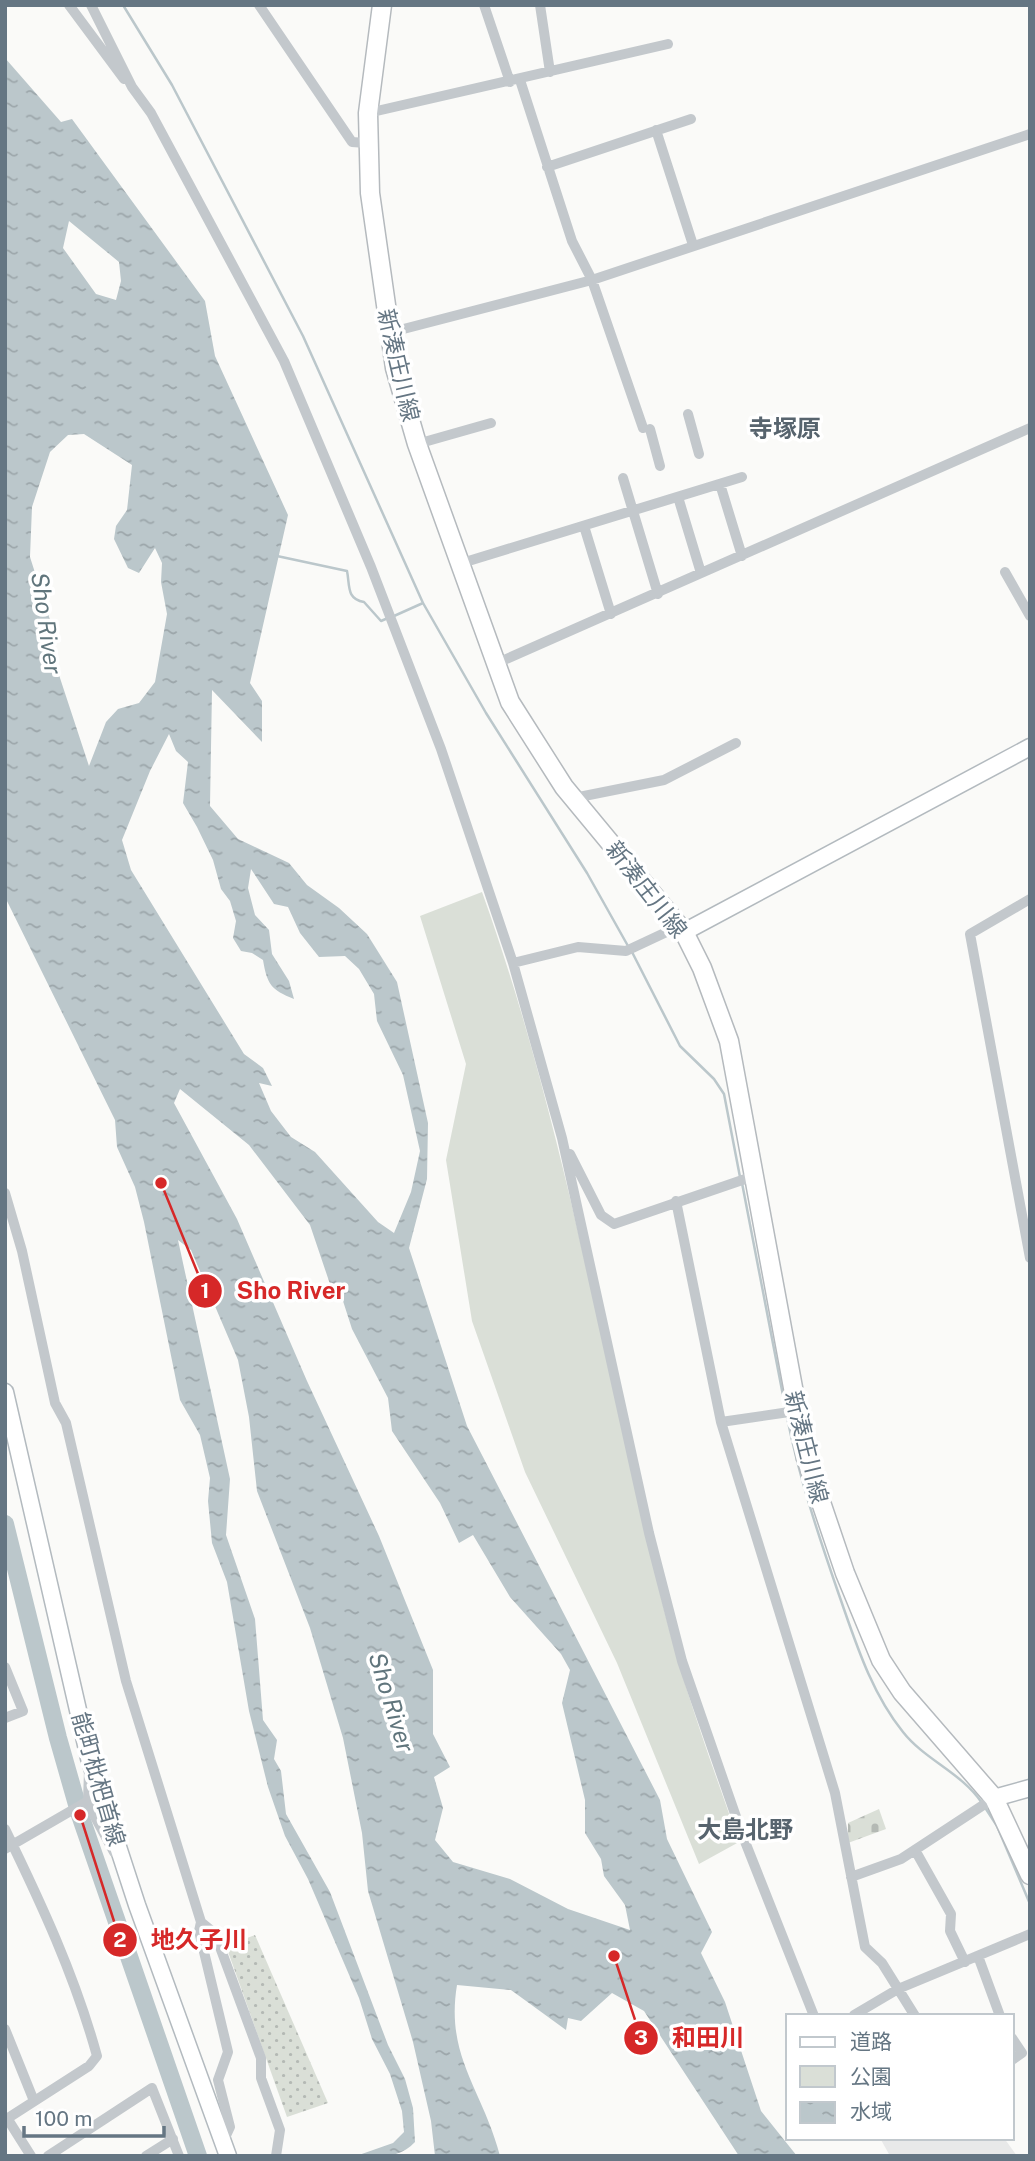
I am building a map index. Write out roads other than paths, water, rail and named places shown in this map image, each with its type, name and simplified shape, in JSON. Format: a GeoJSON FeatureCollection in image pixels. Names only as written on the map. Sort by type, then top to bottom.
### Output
{"type":"FeatureCollection","features":[{"type":"Feature","properties":{"kind":"main road","name":"新湊庄川線"},"geometry":{"type":"LineString","coordinates":[[382,5],[366,143],[388,333],[417,444],[510,702],[574,798],[684,932],[707,979],[729,1041],[796,1412],[820,1504],[870,1639],[902,1692],[994,1798],[1030,1875]]}},
{"type":"Feature","properties":{"kind":"main road"},"geometry":{"type":"LineString","coordinates":[[684,932],[1030,747]]}},
{"type":"Feature","properties":{"kind":"main road","name":"能町枇杷首線"},"geometry":{"type":"LineString","coordinates":[[5,1392],[89,1758],[120,1854],[225,2149]]}},
{"type":"Feature","properties":{"kind":"main road"},"geometry":{"type":"LineString","coordinates":[[994,1798],[1030,1788]]}},
{"type":"Feature","properties":{"kind":"street"},"geometry":{"type":"LineString","coordinates":[[69,5],[111,64],[151,113],[284,361],[413,669],[513,963],[562,1138],[668,1613],[742,1834],[813,2014]]}},
{"type":"Feature","properties":{"kind":"street"},"geometry":{"type":"LineString","coordinates":[[91,5],[132,87]]}},
{"type":"Feature","properties":{"kind":"street"},"geometry":{"type":"LineString","coordinates":[[259,5],[352,142],[366,143]]}},
{"type":"Feature","properties":{"kind":"street"},"geometry":{"type":"LineString","coordinates":[[484,5],[515,81],[572,241],[592,280],[660,466]]}},
{"type":"Feature","properties":{"kind":"street"},"geometry":{"type":"LineString","coordinates":[[540,5],[550,72]]}},
{"type":"Feature","properties":{"kind":"street"},"geometry":{"type":"LineString","coordinates":[[368,113],[668,44]]}},
{"type":"Feature","properties":{"kind":"street"},"geometry":{"type":"LineString","coordinates":[[547,167],[691,119]]}},
{"type":"Feature","properties":{"kind":"street"},"geometry":{"type":"LineString","coordinates":[[656,131],[693,245]]}},
{"type":"Feature","properties":{"kind":"street"},"geometry":{"type":"LineString","coordinates":[[388,333],[592,280],[1030,134]]}},
{"type":"Feature","properties":{"kind":"street"},"geometry":{"type":"LineString","coordinates":[[688,414],[699,454]]}},
{"type":"Feature","properties":{"kind":"street"},"geometry":{"type":"LineString","coordinates":[[417,444],[491,423]]}},
{"type":"Feature","properties":{"kind":"street"},"geometry":{"type":"LineString","coordinates":[[495,664],[1030,428]]}},
{"type":"Feature","properties":{"kind":"street"},"geometry":{"type":"LineString","coordinates":[[462,563],[742,477]]}},
{"type":"Feature","properties":{"kind":"street"},"geometry":{"type":"LineString","coordinates":[[623,478],[658,594]]}},
{"type":"Feature","properties":{"kind":"street"},"geometry":{"type":"LineString","coordinates":[[720,484],[741,556]]}},
{"type":"Feature","properties":{"kind":"street"},"geometry":{"type":"LineString","coordinates":[[678,497],[701,573]]}},
{"type":"Feature","properties":{"kind":"street"},"geometry":{"type":"LineString","coordinates":[[584,526],[611,614]]}},
{"type":"Feature","properties":{"kind":"street"},"geometry":{"type":"LineString","coordinates":[[1005,572],[1030,616]]}},
{"type":"Feature","properties":{"kind":"street"},"geometry":{"type":"LineString","coordinates":[[574,798],[663,780],[736,743]]}},
{"type":"Feature","properties":{"kind":"street"},"geometry":{"type":"LineString","coordinates":[[1030,899],[971,934],[1030,1258]]}},
{"type":"Feature","properties":{"kind":"street"},"geometry":{"type":"LineString","coordinates":[[513,963],[578,947],[630,949],[673,929],[684,932]]}},
{"type":"Feature","properties":{"kind":"street"},"geometry":{"type":"LineString","coordinates":[[562,1138],[601,1215],[614,1224],[754,1176]]}},
{"type":"Feature","properties":{"kind":"street"},"geometry":{"type":"LineString","coordinates":[[5,1193],[22,1251],[55,1403],[66,1423],[126,1681],[201,1922],[199,1931],[228,2052],[218,2080],[230,2127],[225,2149]]}},
{"type":"Feature","properties":{"kind":"street"},"geometry":{"type":"LineString","coordinates":[[676,1201],[721,1422],[835,1793],[865,1947],[882,1963],[914,2014]]}},
{"type":"Feature","properties":{"kind":"street"},"geometry":{"type":"LineString","coordinates":[[721,1422],[796,1412]]}},
{"type":"Feature","properties":{"kind":"street"},"geometry":{"type":"LineString","coordinates":[[5,1667],[23,1711],[5,1718]]}},
{"type":"Feature","properties":{"kind":"street"},"geometry":{"type":"LineString","coordinates":[[89,1758],[86,1802],[114,1852],[120,1854]]}},
{"type":"Feature","properties":{"kind":"street"},"geometry":{"type":"LineString","coordinates":[[851,1877],[901,1859],[994,1798]]}},
{"type":"Feature","properties":{"kind":"street"},"geometry":{"type":"LineString","coordinates":[[9,1846],[86,1802]]}},
{"type":"Feature","properties":{"kind":"street"},"geometry":{"type":"LineString","coordinates":[[5,1829],[9,1846],[30,1876],[82,2000],[97,2056],[89,2066],[6,2119],[31,2156]]}},
{"type":"Feature","properties":{"kind":"street"},"geometry":{"type":"LineString","coordinates":[[915,1850],[951,1913],[950,1930],[965,1962]]}},
{"type":"Feature","properties":{"kind":"street"},"geometry":{"type":"LineString","coordinates":[[201,1922],[212,1931],[220,1947],[261,2058],[261,2078],[280,2130],[275,2156]]}},
{"type":"Feature","properties":{"kind":"street"},"geometry":{"type":"LineString","coordinates":[[857,2014],[898,1989],[1030,1934]]}},
{"type":"Feature","properties":{"kind":"street"},"geometry":{"type":"LineString","coordinates":[[978,1956],[999,2014]]}},
{"type":"Feature","properties":{"kind":"street"},"geometry":{"type":"LineString","coordinates":[[5,2029],[34,2101]]}},
{"type":"Feature","properties":{"kind":"street"},"geometry":{"type":"LineString","coordinates":[[48,2156],[152,2088],[179,2156]]}},
{"type":"Feature","properties":{"kind":"street"},"geometry":{"type":"LineString","coordinates":[[146,2156],[173,2139]]}},
{"type":"Feature","properties":{"kind":"water"},"geometry":{"type":"Polygon","coordinates":[[[5,58],[61,122],[72,119],[205,301],[215,356],[288,515],[250,683],[262,701],[262,742],[212,690],[210,806],[238,839],[289,863],[307,885],[339,908],[367,934],[397,982],[428,1123],[427,1179],[409,1248],[467,1426],[660,1800],[667,1839],[712,1932],[701,1953],[725,2002],[761,2111],[797,2156],[739,2156],[644,2011],[612,1993],[581,2021],[568,2018],[566,2030],[511,1990],[457,1985],[456,2033],[461,2053],[500,2156],[435,2156],[431,2121],[413,2042],[368,1891],[362,1833],[343,1738],[310,1628],[257,1491],[249,1417],[238,1360],[191,1250],[178,1240],[230,1479],[226,1535],[255,1619],[263,1720],[277,1740],[274,1759],[281,1771],[286,1814],[330,1892],[388,2045],[405,2079],[413,2108],[415,2142],[409,2148],[388,2156],[356,2156],[393,2143],[404,2132],[402,2111],[390,2074],[372,2039],[359,1998],[308,1879],[285,1836],[268,1787],[249,1711],[227,1582],[212,1543],[208,1501],[210,1478],[200,1435],[180,1400],[144,1222],[135,1187],[117,1147],[115,1120],[5,897],[5,58]],[[69,221],[63,248],[96,294],[116,300],[121,281],[119,262],[69,221]],[[84,434],[68,435],[50,452],[32,507],[30,557],[51,623],[60,678],[89,766],[106,722],[118,709],[139,703],[155,682],[167,614],[161,582],[162,563],[155,548],[139,573],[128,568],[114,539],[116,526],[127,510],[132,465],[84,434]],[[169,734],[150,771],[122,840],[131,870],[244,1054],[263,1068],[272,1086],[259,1083],[271,1111],[291,1137],[315,1152],[378,1222],[394,1233],[411,1192],[420,1151],[403,1075],[377,1021],[374,994],[359,969],[345,956],[319,957],[300,933],[288,907],[274,904],[251,869],[248,888],[255,915],[269,930],[272,954],[289,981],[294,999],[275,989],[266,975],[263,960],[252,953],[241,951],[233,938],[236,921],[230,901],[221,889],[213,860],[183,803],[188,762],[176,751],[169,734]],[[180,1089],[174,1103],[237,1219],[307,1381],[379,1536],[433,1670],[433,1734],[450,1767],[434,1777],[443,1808],[435,1840],[453,1862],[510,1879],[568,1909],[630,1930],[625,1905],[604,1876],[601,1859],[585,1833],[585,1800],[562,1703],[570,1670],[561,1654],[510,1597],[473,1535],[459,1543],[440,1503],[392,1431],[388,1398],[352,1329],[343,1301],[331,1287],[310,1225],[249,1145],[180,1089]]]}},
{"type":"Feature","properties":{"kind":"waterway"},"geometry":{"type":"LineString","coordinates":[[123,5],[172,85],[303,336],[423,603],[486,713],[587,873],[628,946]]}},
{"type":"Feature","properties":{"kind":"waterway"},"geometry":{"type":"LineString","coordinates":[[277,556],[347,571],[350,591],[354,598],[364,602],[381,621],[388,618]]}},
{"type":"Feature","properties":{"kind":"waterway"},"geometry":{"type":"LineString","coordinates":[[394,616],[423,603]]}},
{"type":"Feature","properties":{"kind":"waterway"},"geometry":{"type":"LineString","coordinates":[[632,952],[680,1046],[714,1079],[724,1094],[740,1177]]}},
{"type":"Feature","properties":{"kind":"waterway"},"geometry":{"type":"LineString","coordinates":[[742,1183],[786,1411]]}},
{"type":"Feature","properties":{"kind":"waterway"},"geometry":{"type":"LineString","coordinates":[[787,1417],[816,1527],[864,1665],[881,1700],[912,1742],[964,1783],[982,1803]]}},
{"type":"Feature","properties":{"kind":"waterway"},"geometry":{"type":"LineString","coordinates":[[5,1524],[80,1815],[198,2156]]}},
{"type":"Feature","properties":{"kind":"waterway"},"geometry":{"type":"LineString","coordinates":[[986,1809],[997,1826],[1030,1904]]}},
{"type":"Feature","properties":{"kind":"place","name":"Sho River"},"geometry":{"type":"Point","coordinates":[161,1183]}},
{"type":"Feature","properties":{"kind":"place","name":"地久子川"},"geometry":{"type":"Point","coordinates":[80,1815]}},
{"type":"Feature","properties":{"kind":"place","name":"和田川"},"geometry":{"type":"Point","coordinates":[614,1956]}},
{"type":"Feature","properties":{"kind":"district","name":"寺塚原"},"geometry":{"type":"Point","coordinates":[785,428]}},
{"type":"Feature","properties":{"kind":"district","name":"大島北野"},"geometry":{"type":"Point","coordinates":[745,1829]}}]}
